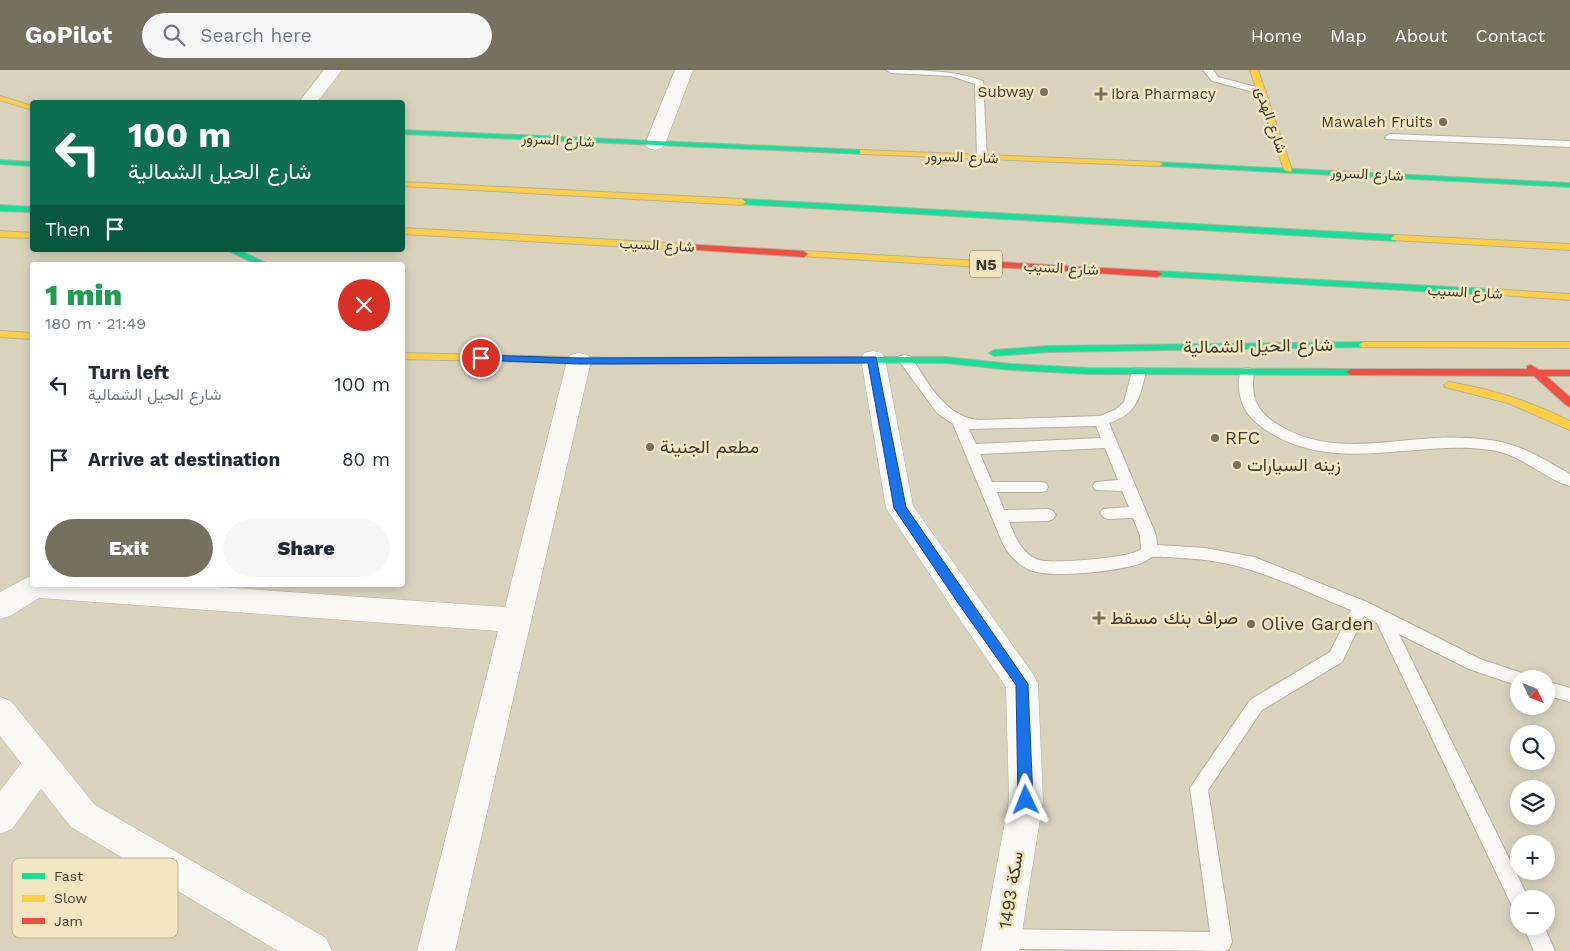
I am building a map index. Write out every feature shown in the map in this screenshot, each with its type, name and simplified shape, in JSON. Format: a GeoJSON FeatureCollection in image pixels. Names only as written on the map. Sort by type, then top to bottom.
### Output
{"type":"FeatureCollection","features":[{"type":"Feature","properties":{"kind":"main road","name":"شارع الهدى"},"geometry":{"type":"LineString","coordinates":[[1254,70],[1288,170]]}},
{"type":"Feature","properties":{"kind":"main road"},"geometry":{"type":"LineString","coordinates":[[0,98],[30,107]]}},
{"type":"Feature","properties":{"kind":"main road"},"geometry":{"type":"LineString","coordinates":[[8,112],[30,112]]}},
{"type":"Feature","properties":{"kind":"main road","name":"شارع السرور"},"geometry":{"type":"LineString","coordinates":[[405,132],[1288,170],[1570,187]]}},
{"type":"Feature","properties":{"kind":"main road"},"geometry":{"type":"LineString","coordinates":[[0,162],[30,164]]}},
{"type":"Feature","properties":{"kind":"main road"},"geometry":{"type":"LineString","coordinates":[[405,184],[1570,248]]}},
{"type":"Feature","properties":{"kind":"main road"},"geometry":{"type":"LineString","coordinates":[[836,195],[1036,209],[1188,227]]}},
{"type":"Feature","properties":{"kind":"main road"},"geometry":{"type":"LineString","coordinates":[[0,208],[30,210]]}},
{"type":"Feature","properties":{"kind":"main road","name":"شارع السيب"},"geometry":{"type":"LineString","coordinates":[[405,231],[1570,298]]}},
{"type":"Feature","properties":{"kind":"main road"},"geometry":{"type":"LineString","coordinates":[[0,234],[30,236]]}},
{"type":"Feature","properties":{"kind":"main road"},"geometry":{"type":"LineString","coordinates":[[234,252],[246,262]]}},
{"type":"Feature","properties":{"kind":"main road"},"geometry":{"type":"LineString","coordinates":[[236,252],[262,262]]}},
{"type":"Feature","properties":{"kind":"main road"},"geometry":{"type":"LineString","coordinates":[[0,334],[30,336]]}},
{"type":"Feature","properties":{"kind":"main road"},"geometry":{"type":"LineString","coordinates":[[1247,372],[1259,359],[1277,350],[1297,345]]}},
{"type":"Feature","properties":{"kind":"main road","name":"شارع الحيل الشمالية"},"geometry":{"type":"LineString","coordinates":[[946,360],[982,354],[1049,349],[1297,345],[1570,345]]}},
{"type":"Feature","properties":{"kind":"main road"},"geometry":{"type":"LineString","coordinates":[[1506,345],[1570,403]]}},
{"type":"Feature","properties":{"kind":"main road","name":"شارع الحيل الشمالية"},"geometry":{"type":"LineString","coordinates":[[405,356],[579,361],[904,359],[946,360],[1050,370],[1570,373]]}},
{"type":"Feature","properties":{"kind":"main road"},"geometry":{"type":"LineString","coordinates":[[1371,372],[1499,395],[1529,406],[1570,426]]}},
{"type":"Feature","properties":{"kind":"street"},"geometry":{"type":"LineString","coordinates":[[310,100],[333,70]]}},
{"type":"Feature","properties":{"kind":"street"},"geometry":{"type":"LineString","coordinates":[[654,144],[684,70]]}},
{"type":"Feature","properties":{"kind":"street","name":"سكة 1493"},"geometry":{"type":"LineString","coordinates":[[873,359],[900,508],[1022,684],[1026,800],[1002,945]]}},
{"type":"Feature","properties":{"kind":"street"},"geometry":{"type":"LineString","coordinates":[[436,951],[579,361]]}},
{"type":"Feature","properties":{"kind":"street"},"geometry":{"type":"LineString","coordinates":[[0,607],[33,587]]}},
{"type":"Feature","properties":{"kind":"street"},"geometry":{"type":"LineString","coordinates":[[49,587],[516,620]]}},
{"type":"Feature","properties":{"kind":"street"},"geometry":{"type":"LineString","coordinates":[[0,712],[83,816],[155,858]]}},
{"type":"Feature","properties":{"kind":"street"},"geometry":{"type":"LineString","coordinates":[[0,818],[41,763]]}},
{"type":"Feature","properties":{"kind":"street"},"geometry":{"type":"LineString","coordinates":[[178,872],[314,951]]}},
{"type":"Feature","properties":{"kind":"lane"},"geometry":{"type":"LineString","coordinates":[[891,70],[952,73],[967,76],[980,83]]}},
{"type":"Feature","properties":{"kind":"lane"},"geometry":{"type":"LineString","coordinates":[[982,70],[980,83],[982,158]]}},
{"type":"Feature","properties":{"kind":"lane"},"geometry":{"type":"LineString","coordinates":[[1208,70],[1215,79],[1261,91]]}},
{"type":"Feature","properties":{"kind":"lane"},"geometry":{"type":"LineString","coordinates":[[1390,137],[1570,144]]}},
{"type":"Feature","properties":{"kind":"lane"},"geometry":{"type":"LineString","coordinates":[[904,359],[942,410],[959,421],[979,425],[1100,420],[1118,414],[1134,399],[1139,371]]}},
{"type":"Feature","properties":{"kind":"lane"},"geometry":{"type":"LineString","coordinates":[[1247,372],[1244,390],[1251,410],[1274,430],[1306,445],[1341,450],[1466,442],[1492,445],[1520,453],[1570,481]]}},
{"type":"Feature","properties":{"kind":"lane"},"geometry":{"type":"LineString","coordinates":[[959,421],[999,516],[1017,553],[1025,560],[1047,568],[1136,560],[1148,551],[1150,543],[1148,535],[1100,420]]}},
{"type":"Feature","properties":{"kind":"lane"},"geometry":{"type":"LineString","coordinates":[[971,449],[1109,443]]}},
{"type":"Feature","properties":{"kind":"lane"},"geometry":{"type":"LineString","coordinates":[[1100,486],[1127,486]]}},
{"type":"Feature","properties":{"kind":"lane"},"geometry":{"type":"LineString","coordinates":[[987,487],[1041,487]]}},
{"type":"Feature","properties":{"kind":"lane"},"geometry":{"type":"LineString","coordinates":[[1108,513],[1139,512]]}},
{"type":"Feature","properties":{"kind":"lane"},"geometry":{"type":"LineString","coordinates":[[999,516],[1048,515]]}},
{"type":"Feature","properties":{"kind":"lane"},"geometry":{"type":"LineString","coordinates":[[1148,551],[1205,554],[1248,561],[1361,607],[1475,664],[1510,676]]}},
{"type":"Feature","properties":{"kind":"lane"},"geometry":{"type":"LineString","coordinates":[[1002,945],[1222,942],[1200,788],[1256,704],[1336,657],[1361,607]]}},
{"type":"Feature","properties":{"kind":"lane"},"geometry":{"type":"LineString","coordinates":[[1383,618],[1515,890]]}},
{"type":"Feature","properties":{"kind":"lane"},"geometry":{"type":"LineString","coordinates":[[1555,691],[1570,695]]}},
{"type":"Feature","properties":{"kind":"lane"},"geometry":{"type":"LineString","coordinates":[[1537,935],[1545,951]]}},
{"type":"Feature","properties":{"kind":"traffic: fast"},"geometry":{"type":"LineString","coordinates":[[405,132],[863,152]]}},
{"type":"Feature","properties":{"kind":"traffic: fast"},"geometry":{"type":"LineString","coordinates":[[0,162],[30,164]]}},
{"type":"Feature","properties":{"kind":"traffic: fast"},"geometry":{"type":"LineString","coordinates":[[1159,164],[1570,185]]}},
{"type":"Feature","properties":{"kind":"traffic: fast"},"geometry":{"type":"LineString","coordinates":[[742,202],[1395,238]]}},
{"type":"Feature","properties":{"kind":"traffic: fast"},"geometry":{"type":"LineString","coordinates":[[0,208],[30,210]]}},
{"type":"Feature","properties":{"kind":"traffic: fast"},"geometry":{"type":"LineString","coordinates":[[236,252],[259,262]]}},
{"type":"Feature","properties":{"kind":"traffic: fast"},"geometry":{"type":"LineString","coordinates":[[1157,274],[1489,292]]}},
{"type":"Feature","properties":{"kind":"traffic: fast"},"geometry":{"type":"LineString","coordinates":[[994,353],[1049,349],[1364,345]]}},
{"type":"Feature","properties":{"kind":"traffic: fast"},"geometry":{"type":"LineString","coordinates":[[778,360],[946,360],[1011,367],[1088,371],[1351,372]]}},
{"type":"Feature","properties":{"kind":"traffic: slow"},"geometry":{"type":"LineString","coordinates":[[1254,70],[1288,170]]}},
{"type":"Feature","properties":{"kind":"traffic: slow"},"geometry":{"type":"LineString","coordinates":[[0,98],[30,107]]}},
{"type":"Feature","properties":{"kind":"traffic: slow"},"geometry":{"type":"LineString","coordinates":[[863,152],[1159,164]]}},
{"type":"Feature","properties":{"kind":"traffic: slow"},"geometry":{"type":"LineString","coordinates":[[405,184],[742,202]]}},
{"type":"Feature","properties":{"kind":"traffic: slow"},"geometry":{"type":"LineString","coordinates":[[405,231],[685,247]]}},
{"type":"Feature","properties":{"kind":"traffic: slow"},"geometry":{"type":"LineString","coordinates":[[0,234],[30,236]]}},
{"type":"Feature","properties":{"kind":"traffic: slow"},"geometry":{"type":"LineString","coordinates":[[1395,238],[1570,247]]}},
{"type":"Feature","properties":{"kind":"traffic: slow"},"geometry":{"type":"LineString","coordinates":[[804,254],[981,264]]}},
{"type":"Feature","properties":{"kind":"traffic: slow"},"geometry":{"type":"LineString","coordinates":[[1489,292],[1570,297]]}},
{"type":"Feature","properties":{"kind":"traffic: slow"},"geometry":{"type":"LineString","coordinates":[[0,334],[30,336]]}},
{"type":"Feature","properties":{"kind":"traffic: slow"},"geometry":{"type":"LineString","coordinates":[[1364,345],[1570,345]]}},
{"type":"Feature","properties":{"kind":"traffic: slow"},"geometry":{"type":"LineString","coordinates":[[405,356],[622,361]]}},
{"type":"Feature","properties":{"kind":"traffic: slow"},"geometry":{"type":"LineString","coordinates":[[1449,385],[1481,391],[1511,400],[1570,426]]}},
{"type":"Feature","properties":{"kind":"traffic: jam"},"geometry":{"type":"LineString","coordinates":[[685,247],[804,254]]}},
{"type":"Feature","properties":{"kind":"traffic: jam"},"geometry":{"type":"LineString","coordinates":[[981,264],[1157,274]]}},
{"type":"Feature","properties":{"kind":"traffic: jam"},"geometry":{"type":"LineString","coordinates":[[622,361],[778,360]]}},
{"type":"Feature","properties":{"kind":"traffic: jam"},"geometry":{"type":"LineString","coordinates":[[1531,368],[1570,403]]}},
{"type":"Feature","properties":{"kind":"traffic: jam"},"geometry":{"type":"LineString","coordinates":[[1351,372],[1570,373]]}},
{"type":"Feature","properties":{"kind":"place","name":"Subway"},"geometry":{"type":"Point","coordinates":[1044,92]}},
{"type":"Feature","properties":{"kind":"place","name":"Ibra Pharmacy"},"geometry":{"type":"Point","coordinates":[1101,94]}},
{"type":"Feature","properties":{"kind":"place","name":"Mawaleh Fruits"},"geometry":{"type":"Point","coordinates":[1443,122]}},
{"type":"Feature","properties":{"kind":"place","name":"RFC"},"geometry":{"type":"Point","coordinates":[1215,438]}},
{"type":"Feature","properties":{"kind":"place","name":"مطعم الجنينة"},"geometry":{"type":"Point","coordinates":[650,447]}},
{"type":"Feature","properties":{"kind":"place","name":"زينه السيارات"},"geometry":{"type":"Point","coordinates":[1237,465]}},
{"type":"Feature","properties":{"kind":"place","name":"صراف بنك مسقط"},"geometry":{"type":"Point","coordinates":[1099,618]}},
{"type":"Feature","properties":{"kind":"place","name":"Olive Garden"},"geometry":{"type":"Point","coordinates":[1251,624]}},
{"type":"Feature","properties":{"kind":"route"},"geometry":{"type":"LineString","coordinates":[[481,358],[579,361],[873,359],[900,508],[1022,684],[1026,800]]}}]}
